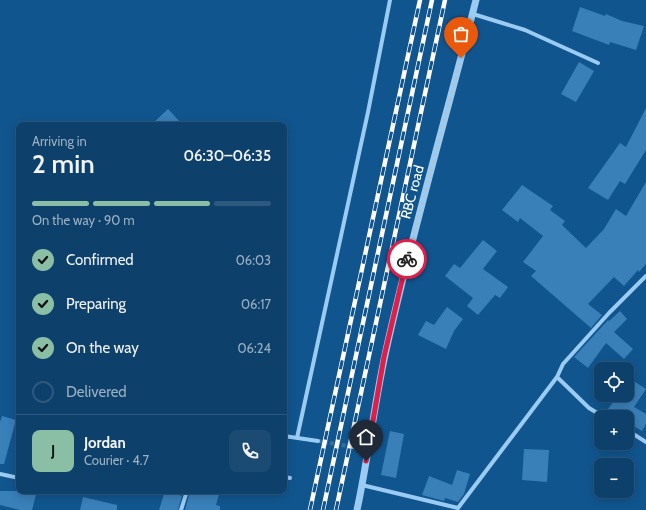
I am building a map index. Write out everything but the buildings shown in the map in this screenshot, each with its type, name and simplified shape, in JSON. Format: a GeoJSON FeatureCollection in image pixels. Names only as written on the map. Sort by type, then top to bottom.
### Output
{"type":"FeatureCollection","features":[{"type":"Feature","properties":{"kind":"street"},"geometry":{"type":"LineString","coordinates":[[297,438],[368,112],[390,0]]}},
{"type":"Feature","properties":{"kind":"street","name":"RBC road"},"geometry":{"type":"LineString","coordinates":[[357,510],[384,357],[406,264],[450,103],[476,0]]}},
{"type":"Feature","properties":{"kind":"street"},"geometry":{"type":"LineString","coordinates":[[473,14],[525,30],[598,63]]}},
{"type":"Feature","properties":{"kind":"street"},"geometry":{"type":"LineString","coordinates":[[362,485],[458,508],[557,377],[563,364],[609,313],[646,276]]}},
{"type":"Feature","properties":{"kind":"street"},"geometry":{"type":"LineString","coordinates":[[557,377],[594,411]]}},
{"type":"Feature","properties":{"kind":"street"},"geometry":{"type":"LineString","coordinates":[[634,434],[646,442]]}},
{"type":"Feature","properties":{"kind":"street"},"geometry":{"type":"LineString","coordinates":[[287,436],[318,441]]}},
{"type":"Feature","properties":{"kind":"street"},"geometry":{"type":"LineString","coordinates":[[353,447],[368,450]]}},
{"type":"Feature","properties":{"kind":"street"},"geometry":{"type":"LineString","coordinates":[[0,474],[16,477]]}},
{"type":"Feature","properties":{"kind":"street"},"geometry":{"type":"LineString","coordinates":[[181,510],[186,494]]}},
{"type":"Feature","properties":{"kind":"tunnel"},"geometry":{"type":"LineString","coordinates":[[318,441],[353,447]]}},
{"type":"Feature","properties":{"kind":"railway"},"geometry":{"type":"LineString","coordinates":[[310,510],[420,0]]}},
{"type":"Feature","properties":{"kind":"railway"},"geometry":{"type":"LineString","coordinates":[[323,510],[432,0]]}},
{"type":"Feature","properties":{"kind":"railway"},"geometry":{"type":"LineString","coordinates":[[336,510],[445,0]]}},
{"type":"Feature","properties":{"kind":"way so far"},"geometry":{"type":"LineString","coordinates":[[407,259],[461,58]]}},
{"type":"Feature","properties":{"kind":"route"},"geometry":{"type":"LineString","coordinates":[[366,461],[384,357],[407,259]]}}]}
